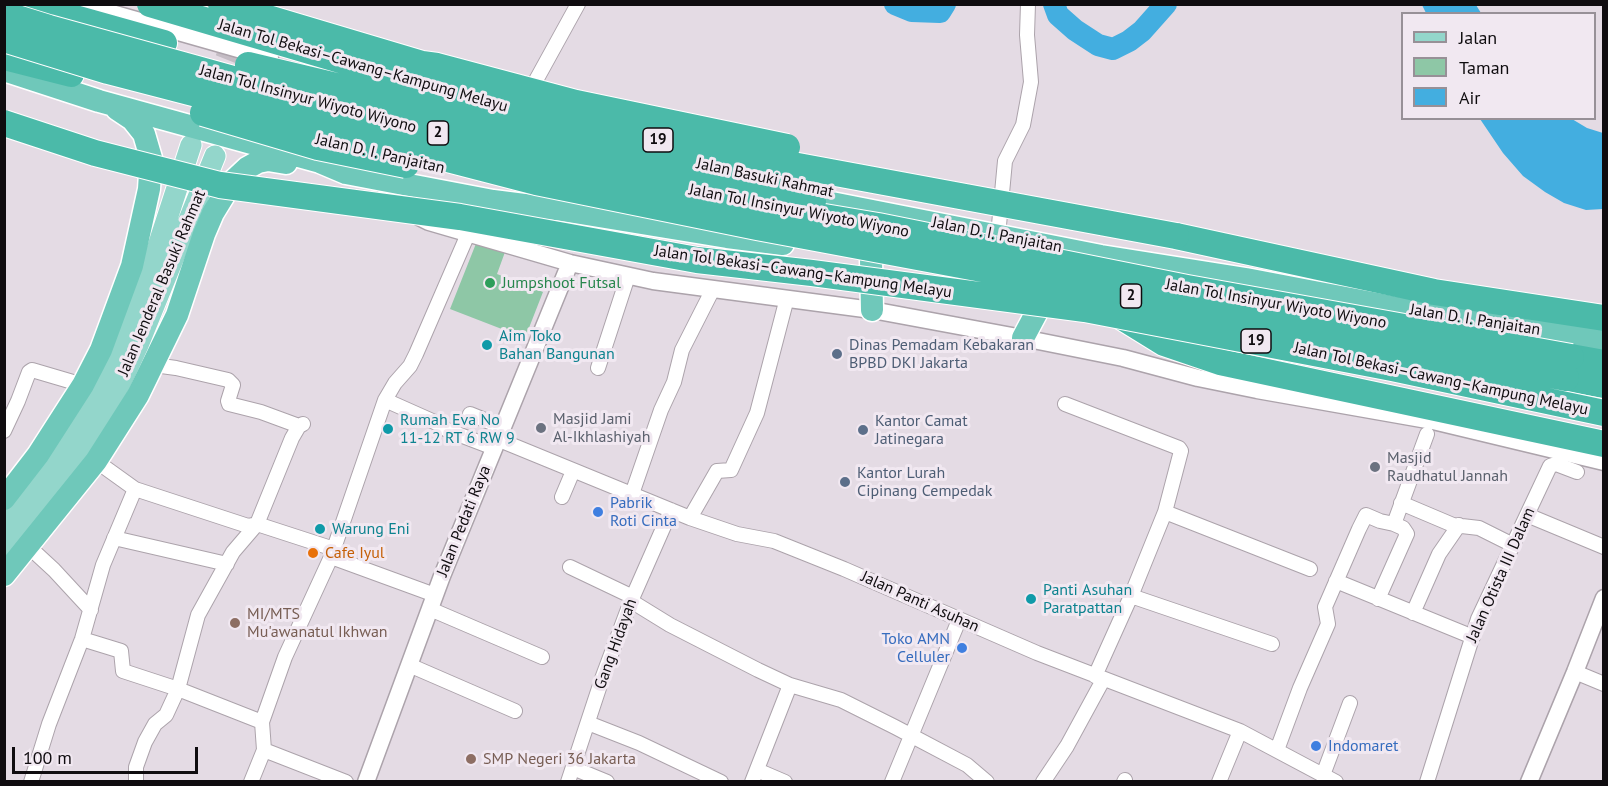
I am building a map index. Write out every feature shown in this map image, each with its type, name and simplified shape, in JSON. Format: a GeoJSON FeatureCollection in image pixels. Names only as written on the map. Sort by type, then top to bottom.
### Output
{"type":"FeatureCollection","features":[{"type":"Feature","properties":{"kind":"highway","name":"Jalan D. I. Panjaitan"},"geometry":{"type":"LineString","coordinates":[[12,4],[342,103],[428,123],[1101,256],[1604,341]]}},
{"type":"Feature","properties":{"kind":"highway"},"geometry":{"type":"LineString","coordinates":[[25,4],[238,63],[797,196],[878,226]]}},
{"type":"Feature","properties":{"kind":"highway","name":"Jalan Tol Bekasi–Cawang–Kampung Melayu"},"geometry":{"type":"LineString","coordinates":[[150,4],[476,100],[571,124],[1176,236],[1434,292],[1604,318]]}},
{"type":"Feature","properties":{"kind":"highway"},"geometry":{"type":"LineString","coordinates":[[221,4],[423,64],[576,103],[985,188],[1176,236]]}},
{"type":"Feature","properties":{"kind":"highway"},"geometry":{"type":"LineString","coordinates":[[275,4],[358,33],[437,66]]}},
{"type":"Feature","properties":{"kind":"highway","name":"Jalan Tol Insinyur Wiyoto Wiyono"},"geometry":{"type":"LineString","coordinates":[[4,14],[403,126],[759,206],[878,226],[1187,288],[1604,363]]}},
{"type":"Feature","properties":{"kind":"highway","name":"Jalan Tol Insinyur Wiyoto Wiyono"},"geometry":{"type":"LineString","coordinates":[[4,39],[108,71],[536,182],[757,227],[1604,385]]}},
{"type":"Feature","properties":{"kind":"highway","name":"Jalan D. I. Panjaitan"},"geometry":{"type":"LineString","coordinates":[[4,45],[315,140],[481,177],[647,209],[724,227],[761,240]]}},
{"type":"Feature","properties":{"kind":"highway"},"geometry":{"type":"LineString","coordinates":[[4,57],[71,74],[318,147],[475,180],[515,185],[536,182]]}},
{"type":"Feature","properties":{"kind":"highway","name":"Jalan D. I. Panjaitan"},"geometry":{"type":"LineString","coordinates":[[4,70],[108,103],[320,162],[346,173],[378,180],[493,201],[556,208],[727,237],[761,240],[954,273],[1096,301],[1453,363],[1604,396]]}},
{"type":"Feature","properties":{"kind":"highway"},"geometry":{"type":"LineString","coordinates":[[4,499],[38,455],[83,385],[101,350],[132,267],[149,189],[151,158],[144,134],[132,119],[108,103]]}},
{"type":"Feature","properties":{"kind":"highway","name":"Jalan Tol Bekasi–Cawang–Kampung Melayu"},"geometry":{"type":"LineString","coordinates":[[4,123],[95,153],[220,184],[460,217],[698,260],[1085,309],[1392,368],[1604,413]]}},
{"type":"Feature","properties":{"kind":"highway"},"geometry":{"type":"LineString","coordinates":[[4,575],[96,461],[138,395],[177,315],[209,223],[226,190],[238,174],[258,162],[268,160],[281,161],[317,171],[346,173]]}},
{"type":"Feature","properties":{"kind":"highway"},"geometry":{"type":"LineString","coordinates":[[647,209],[647,188],[658,170]]}},
{"type":"Feature","properties":{"kind":"highway"},"geometry":{"type":"LineString","coordinates":[[954,273],[939,263],[936,249],[939,238],[943,234],[949,230],[961,228]]}},
{"type":"Feature","properties":{"kind":"highway"},"geometry":{"type":"LineString","coordinates":[[871,259],[872,310]]}},
{"type":"Feature","properties":{"kind":"highway"},"geometry":{"type":"LineString","coordinates":[[1023,338],[1048,291]]}},
{"type":"Feature","properties":{"kind":"highway"},"geometry":{"type":"LineString","coordinates":[[1096,301],[1164,344],[1220,362],[1604,444]]}},
{"type":"Feature","properties":{"kind":"main road"},"geometry":{"type":"LineString","coordinates":[[262,28],[270,4]]}},
{"type":"Feature","properties":{"kind":"main road","name":"Jalan Jenderal Basuki Rahmat"},"geometry":{"type":"LineString","coordinates":[[4,526],[67,443],[128,331],[146,284],[191,145]]}},
{"type":"Feature","properties":{"kind":"main road","name":"Jalan Jenderal Basuki Rahmat"},"geometry":{"type":"LineString","coordinates":[[4,557],[92,432],[120,384],[215,156]]}},
{"type":"Feature","properties":{"kind":"street","name":"Jalan Basuki Rahmat"},"geometry":{"type":"LineString","coordinates":[[80,4],[374,88],[602,143],[1048,236],[1094,250],[1101,256]]}},
{"type":"Feature","properties":{"kind":"street"},"geometry":{"type":"LineString","coordinates":[[277,60],[286,4]]}},
{"type":"Feature","properties":{"kind":"street"},"geometry":{"type":"LineString","coordinates":[[513,121],[578,4]]}},
{"type":"Feature","properties":{"kind":"street"},"geometry":{"type":"LineString","coordinates":[[999,225],[1005,161],[1023,124],[1030,82],[1028,4]]}},
{"type":"Feature","properties":{"kind":"street"},"geometry":{"type":"LineString","coordinates":[[378,180],[419,217],[438,225],[570,263],[628,276],[872,310],[1023,338],[1123,358],[1198,378],[1433,422],[1604,462]]}},
{"type":"Feature","properties":{"kind":"street"},"geometry":{"type":"LineString","coordinates":[[251,782],[264,750],[262,722],[285,657],[332,553],[386,400],[416,354],[468,234]]}},
{"type":"Feature","properties":{"kind":"street","name":"Jalan Pedati Raya"},"geometry":{"type":"LineString","coordinates":[[366,782],[432,602],[570,263]]}},
{"type":"Feature","properties":{"kind":"street"},"geometry":{"type":"LineString","coordinates":[[598,368],[628,276]]}},
{"type":"Feature","properties":{"kind":"street"},"geometry":{"type":"LineString","coordinates":[[632,494],[661,410],[674,382],[682,350],[713,289]]}},
{"type":"Feature","properties":{"kind":"street"},"geometry":{"type":"LineString","coordinates":[[690,518],[717,471],[731,470],[757,413],[786,298]]}},
{"type":"Feature","properties":{"kind":"street"},"geometry":{"type":"LineString","coordinates":[[1453,363],[1465,370],[1523,392],[1604,408]]}},
{"type":"Feature","properties":{"kind":"street"},"geometry":{"type":"LineString","coordinates":[[136,782],[136,767],[145,742],[155,724],[166,715],[178,689],[198,615],[233,552],[257,524],[292,438],[301,425],[229,404],[233,385],[230,381],[154,365]]}},
{"type":"Feature","properties":{"kind":"street"},"geometry":{"type":"LineString","coordinates":[[4,431],[27,375],[32,370],[83,385]]}},
{"type":"Feature","properties":{"kind":"street"},"geometry":{"type":"LineString","coordinates":[[4,396],[18,401]]}},
{"type":"Feature","properties":{"kind":"street"},"geometry":{"type":"LineString","coordinates":[[386,400],[439,424],[447,430],[498,438]]}},
{"type":"Feature","properties":{"kind":"street"},"geometry":{"type":"LineString","coordinates":[[1043,782],[1072,737],[1099,678],[1165,512],[1181,455],[1179,448],[1065,404]]}},
{"type":"Feature","properties":{"kind":"street"},"geometry":{"type":"LineString","coordinates":[[470,414],[498,438]]}},
{"type":"Feature","properties":{"kind":"street"},"geometry":{"type":"LineString","coordinates":[[1394,524],[1427,434]]}},
{"type":"Feature","properties":{"kind":"street","name":"Jalan Panti Asuhan"},"geometry":{"type":"LineString","coordinates":[[498,438],[690,518],[737,534],[774,541],[1099,678],[1240,731],[1336,782]]}},
{"type":"Feature","properties":{"kind":"street"},"geometry":{"type":"LineString","coordinates":[[96,461],[135,489],[248,526],[257,524],[332,553],[542,657]]}},
{"type":"Feature","properties":{"kind":"street","name":"Jalan Otista III Dalam"},"geometry":{"type":"LineString","coordinates":[[1427,782],[1478,619],[1550,466],[1553,464],[1577,472]]}},
{"type":"Feature","properties":{"kind":"street"},"geometry":{"type":"LineString","coordinates":[[562,497],[573,471]]}},
{"type":"Feature","properties":{"kind":"street"},"geometry":{"type":"LineString","coordinates":[[31,782],[49,724],[82,639],[103,565],[135,489]]}},
{"type":"Feature","properties":{"kind":"street"},"geometry":{"type":"LineString","coordinates":[[1401,503],[1452,525],[1479,528],[1513,545]]}},
{"type":"Feature","properties":{"kind":"street","name":"Gang Hidayah"},"geometry":{"type":"LineString","coordinates":[[568,782],[632,599],[671,510]]}},
{"type":"Feature","properties":{"kind":"street"},"geometry":{"type":"LineString","coordinates":[[1165,512],[1310,569]]}},
{"type":"Feature","properties":{"kind":"street"},"geometry":{"type":"LineString","coordinates":[[1277,750],[1300,688],[1328,624],[1325,607],[1365,515],[1403,528],[1407,534],[1378,599]]}},
{"type":"Feature","properties":{"kind":"street"},"geometry":{"type":"LineString","coordinates":[[1527,515],[1604,547]]}},
{"type":"Feature","properties":{"kind":"street"},"geometry":{"type":"LineString","coordinates":[[1413,613],[1439,554],[1459,525]]}},
{"type":"Feature","properties":{"kind":"street"},"geometry":{"type":"LineString","coordinates":[[114,538],[227,564]]}},
{"type":"Feature","properties":{"kind":"street"},"geometry":{"type":"LineString","coordinates":[[28,546],[91,610]]}},
{"type":"Feature","properties":{"kind":"street"},"geometry":{"type":"LineString","coordinates":[[570,567],[632,599],[670,625],[790,685],[841,700],[895,727],[967,765],[987,782]]}},
{"type":"Feature","properties":{"kind":"street"},"geometry":{"type":"LineString","coordinates":[[1336,581],[1473,637]]}},
{"type":"Feature","properties":{"kind":"street"},"geometry":{"type":"LineString","coordinates":[[1131,596],[1272,644]]}},
{"type":"Feature","properties":{"kind":"street"},"geometry":{"type":"LineString","coordinates":[[1529,782],[1604,598]]}},
{"type":"Feature","properties":{"kind":"street"},"geometry":{"type":"LineString","coordinates":[[892,782],[959,620]]}},
{"type":"Feature","properties":{"kind":"street"},"geometry":{"type":"LineString","coordinates":[[82,639],[121,651],[123,671],[178,689],[262,722]]}},
{"type":"Feature","properties":{"kind":"street"},"geometry":{"type":"LineString","coordinates":[[410,665],[515,711]]}},
{"type":"Feature","properties":{"kind":"street"},"geometry":{"type":"LineString","coordinates":[[1575,672],[1604,684]]}},
{"type":"Feature","properties":{"kind":"street"},"geometry":{"type":"LineString","coordinates":[[790,685],[755,776],[787,782],[790,779],[795,782]]}},
{"type":"Feature","properties":{"kind":"street"},"geometry":{"type":"LineString","coordinates":[[1323,775],[1350,703]]}},
{"type":"Feature","properties":{"kind":"street"},"geometry":{"type":"LineString","coordinates":[[588,723],[639,743],[721,782]]}},
{"type":"Feature","properties":{"kind":"street"},"geometry":{"type":"LineString","coordinates":[[1219,782],[1240,731]]}},
{"type":"Feature","properties":{"kind":"street"},"geometry":{"type":"LineString","coordinates":[[264,750],[346,782]]}},
{"type":"Feature","properties":{"kind":"street"},"geometry":{"type":"LineString","coordinates":[[573,768],[607,782]]}},
{"type":"Feature","properties":{"kind":"green space","name":"Jumpshoot Futsal"},"geometry":{"type":"Polygon","coordinates":[[[477,241],[505,252],[497,274],[543,292],[525,338],[450,309],[477,241]]]}},
{"type":"Feature","properties":{"kind":"water"},"geometry":{"type":"Polygon","coordinates":[[[1422,5],[1476,5],[1480,12],[1426,12],[1422,5]]]}},
{"type":"Feature","properties":{"kind":"water"},"geometry":{"type":"Polygon","coordinates":[[[1481,120],[1574,120],[1587,128],[1603,133],[1603,209],[1586,210],[1564,203],[1523,176],[1503,153],[1481,120]]]}},
{"type":"Feature","properties":{"kind":"waterway"},"geometry":{"type":"LineString","coordinates":[[895,4],[912,11],[940,12],[945,4]]}},
{"type":"Feature","properties":{"kind":"waterway"},"geometry":{"type":"LineString","coordinates":[[1054,4],[1058,15],[1075,30],[1098,45],[1113,49],[1142,31],[1166,4]]}},
{"type":"Feature","properties":{"kind":"tunnel"},"geometry":{"type":"LineString","coordinates":[[214,88],[238,28]]}},
{"type":"Feature","properties":{"kind":"place","name":"Jumpshoot Futsal"},"geometry":{"type":"Point","coordinates":[490,283]}},
{"type":"Feature","properties":{"kind":"place","name":"Aim Toko Bahan Bangunan"},"geometry":{"type":"Point","coordinates":[487,345]}},
{"type":"Feature","properties":{"kind":"place","name":"Dinas Pemadam Kebakaran BPBD DKI Jakarta"},"geometry":{"type":"Point","coordinates":[837,354]}},
{"type":"Feature","properties":{"kind":"place","name":"Masjid Jami Al-Ikhlashiyah"},"geometry":{"type":"Point","coordinates":[541,428]}},
{"type":"Feature","properties":{"kind":"place","name":"Rumah Eva No 11-12 RT 6 RW 9"},"geometry":{"type":"Point","coordinates":[388,429]}},
{"type":"Feature","properties":{"kind":"place","name":"Kantor Camat Jatinegara"},"geometry":{"type":"Point","coordinates":[863,430]}},
{"type":"Feature","properties":{"kind":"place","name":"Masjid Raudhatul Jannah"},"geometry":{"type":"Point","coordinates":[1375,467]}},
{"type":"Feature","properties":{"kind":"place","name":"Kantor Lurah Cipinang Cempedak"},"geometry":{"type":"Point","coordinates":[845,482]}},
{"type":"Feature","properties":{"kind":"place","name":"Pabrik Roti Cinta"},"geometry":{"type":"Point","coordinates":[598,512]}},
{"type":"Feature","properties":{"kind":"place","name":"Warung Eni"},"geometry":{"type":"Point","coordinates":[320,529]}},
{"type":"Feature","properties":{"kind":"place","name":"Cafe Iyul"},"geometry":{"type":"Point","coordinates":[313,553]}},
{"type":"Feature","properties":{"kind":"place","name":"Panti Asuhan Paratpattan"},"geometry":{"type":"Point","coordinates":[1031,599]}},
{"type":"Feature","properties":{"kind":"place","name":"MI/MTS Mu'awanatul Ikhwan"},"geometry":{"type":"Point","coordinates":[235,623]}},
{"type":"Feature","properties":{"kind":"place","name":"Toko AMN Celluler"},"geometry":{"type":"Point","coordinates":[962,648]}},
{"type":"Feature","properties":{"kind":"place","name":"Indomaret"},"geometry":{"type":"Point","coordinates":[1316,746]}},
{"type":"Feature","properties":{"kind":"place","name":"SMP Negeri 36 Jakarta"},"geometry":{"type":"Point","coordinates":[471,759]}}]}
